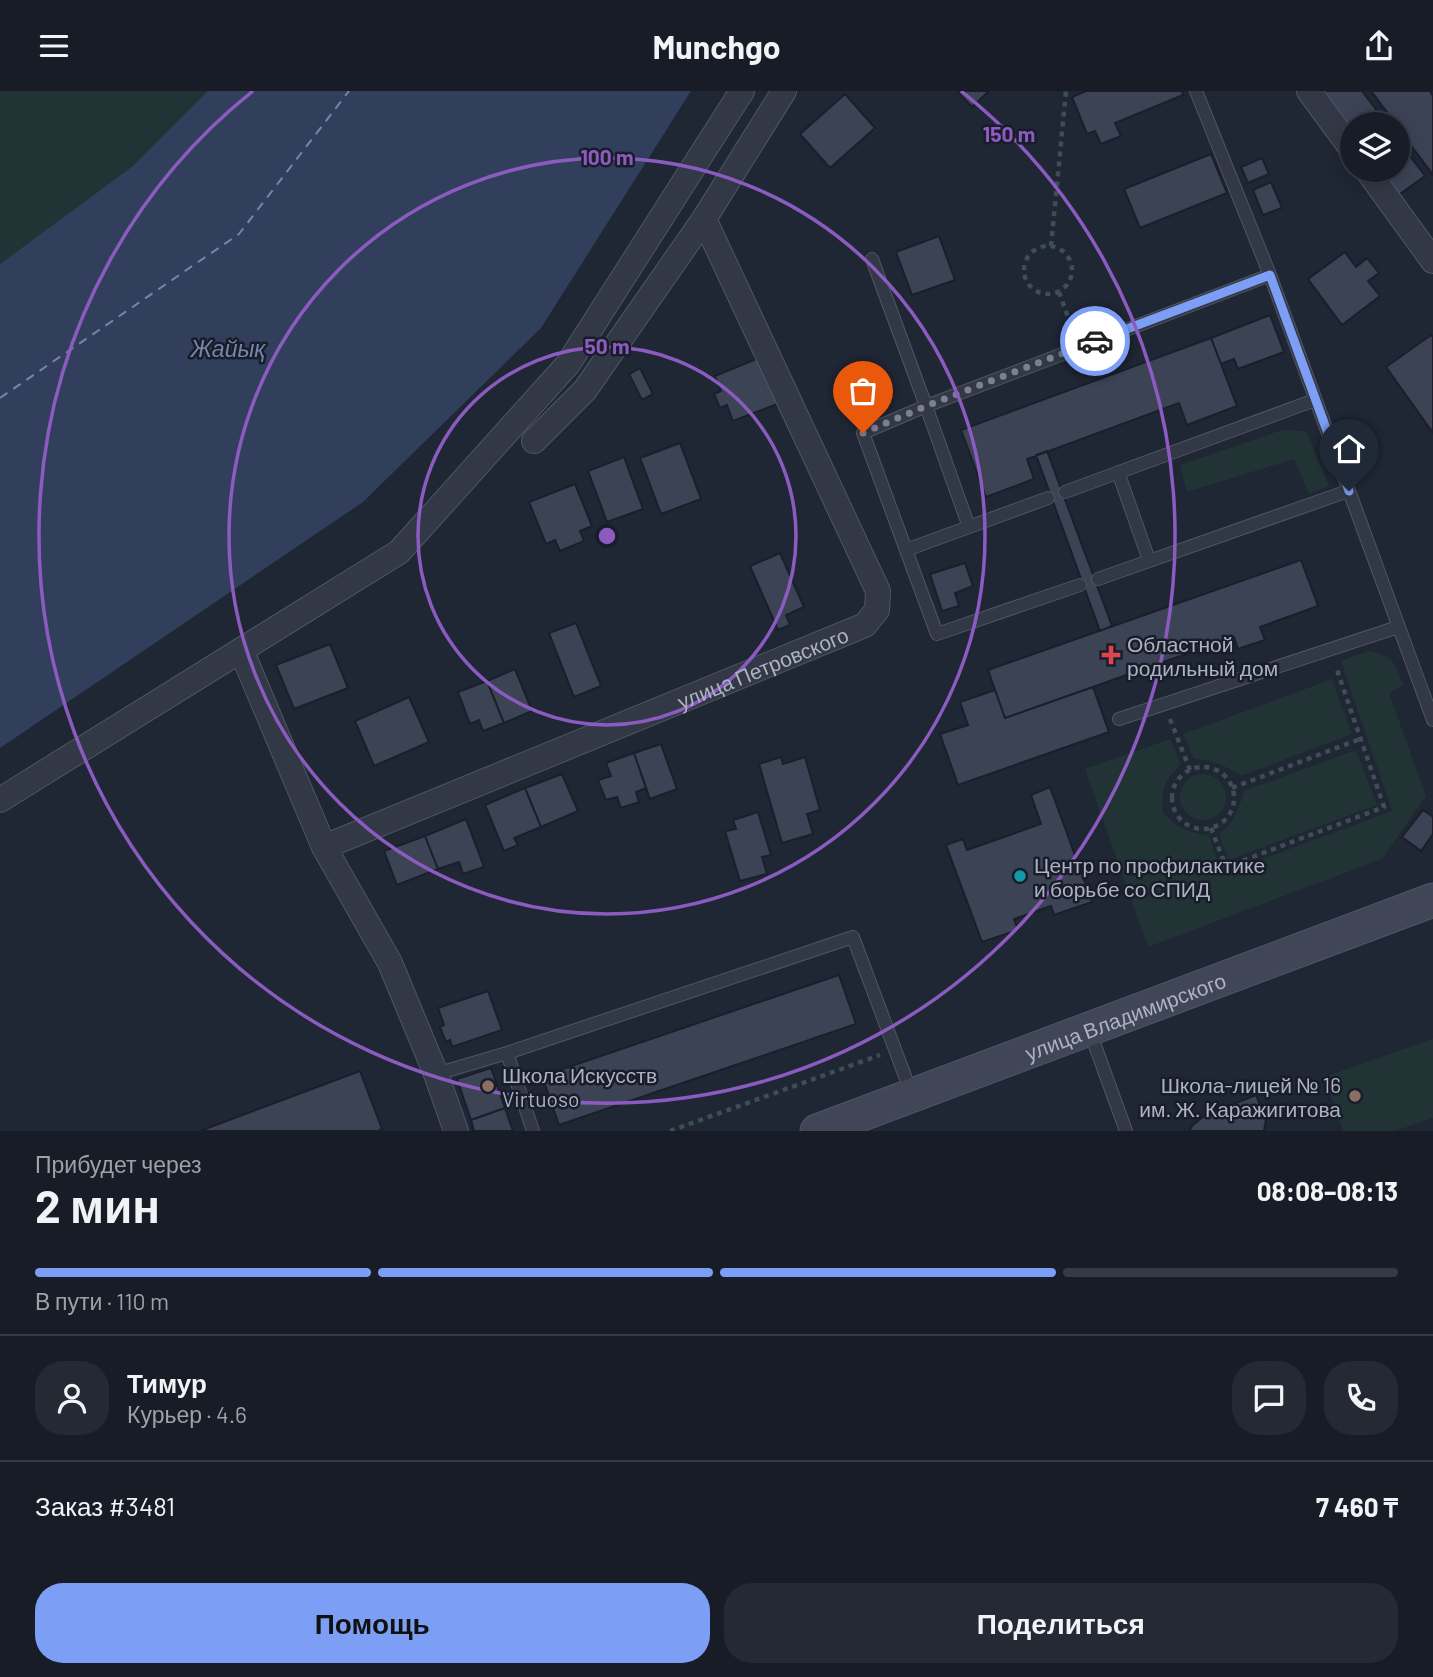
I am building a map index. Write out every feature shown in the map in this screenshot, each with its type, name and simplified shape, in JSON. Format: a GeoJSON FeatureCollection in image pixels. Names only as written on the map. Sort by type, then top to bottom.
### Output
{"type":"FeatureCollection","features":[{"type":"Feature","properties":{"kind":"street"},"geometry":{"type":"LineString","coordinates":[[0,800],[399,552],[568,364],[742,91]]}},
{"type":"Feature","properties":{"kind":"street"},"geometry":{"type":"LineString","coordinates":[[534,441],[585,390],[704,219],[783,91]]}},
{"type":"Feature","properties":{"kind":"street"},"geometry":{"type":"LineString","coordinates":[[1309,91],[1340,133]]}},
{"type":"Feature","properties":{"kind":"street"},"geometry":{"type":"LineString","coordinates":[[1376,182],[1433,261]]}},
{"type":"Feature","properties":{"kind":"street","name":"улица Петровского"},"geometry":{"type":"LineString","coordinates":[[324,847],[865,625],[877,610],[878,591],[704,219]]}},
{"type":"Feature","properties":{"kind":"street"},"geometry":{"type":"LineString","coordinates":[[241,650],[324,847],[390,963],[436,1074],[456,1131]]}},
{"type":"Feature","properties":{"kind":"street","name":"улица Владимирского"},"geometry":{"type":"LineString","coordinates":[[817,1131],[1433,900]]}},
{"type":"Feature","properties":{"kind":"lane"},"geometry":{"type":"LineString","coordinates":[[1196,91],[1270,275],[1433,720]]}},
{"type":"Feature","properties":{"kind":"lane"},"geometry":{"type":"LineString","coordinates":[[872,260],[969,527]]}},
{"type":"Feature","properties":{"kind":"lane"},"geometry":{"type":"LineString","coordinates":[[1080,585],[937,634],[863,433],[926,406],[1270,275]]}},
{"type":"Feature","properties":{"kind":"lane"},"geometry":{"type":"LineString","coordinates":[[1065,492],[1315,400]]}},
{"type":"Feature","properties":{"kind":"lane"},"geometry":{"type":"LineString","coordinates":[[1118,472],[1149,560]]}},
{"type":"Feature","properties":{"kind":"lane"},"geometry":{"type":"LineString","coordinates":[[1098,579],[1349,491]]}},
{"type":"Feature","properties":{"kind":"lane"},"geometry":{"type":"LineString","coordinates":[[906,550],[1048,498]]}},
{"type":"Feature","properties":{"kind":"lane"},"geometry":{"type":"LineString","coordinates":[[1119,719],[1398,627]]}},
{"type":"Feature","properties":{"kind":"lane"},"geometry":{"type":"LineString","coordinates":[[436,1074],[507,1053],[853,937],[912,1095]]}},
{"type":"Feature","properties":{"kind":"lane"},"geometry":{"type":"LineString","coordinates":[[1089,1028],[1126,1131]]}},
{"type":"Feature","properties":{"kind":"lane"},"geometry":{"type":"LineString","coordinates":[[507,1053],[533,1131]]}},
{"type":"Feature","properties":{"kind":"path"},"geometry":{"type":"LineString","coordinates":[[1051,246],[1066,91]]}},
{"type":"Feature","properties":{"kind":"path"},"geometry":{"type":"LineString","coordinates":[[1051,246],[1065,252],[1073,274],[1066,287],[1059,292],[1044,294],[1037,292],[1026,280],[1025,263],[1034,250],[1051,246]]}},
{"type":"Feature","properties":{"kind":"path"},"geometry":{"type":"LineString","coordinates":[[1059,292],[1079,348]]}},
{"type":"Feature","properties":{"kind":"path"},"geometry":{"type":"LineString","coordinates":[[1211,828],[1226,867],[1384,807],[1330,649]]}},
{"type":"Feature","properties":{"kind":"path"},"geometry":{"type":"LineString","coordinates":[[1165,705],[1190,771]]}},
{"type":"Feature","properties":{"kind":"path"},"geometry":{"type":"LineString","coordinates":[[1232,788],[1360,739]]}},
{"type":"Feature","properties":{"kind":"path"},"geometry":{"type":"LineString","coordinates":[[1210,768],[1227,779],[1232,788],[1233,808],[1221,824],[1201,829],[1183,822],[1176,814],[1172,794],[1181,776],[1190,771],[1210,768]]}},
{"type":"Feature","properties":{"kind":"path"},"geometry":{"type":"LineString","coordinates":[[670,1131],[895,1050]]}},
{"type":"Feature","properties":{"kind":"shaded area"},"geometry":{"type":"Polygon","coordinates":[[[0,91],[208,91],[133,166],[0,264],[0,91]]]}},
{"type":"Feature","properties":{"kind":"shaded area"},"geometry":{"type":"Polygon","coordinates":[[[1282,430],[1306,431],[1329,486],[1309,494],[1294,459],[1187,492],[1180,465],[1282,430]]]}},
{"type":"Feature","properties":{"kind":"shaded area"},"geometry":{"type":"Polygon","coordinates":[[[1369,651],[1389,658],[1404,685],[1389,693],[1426,796],[1382,859],[1148,947],[1085,769],[1170,739],[1181,764],[1164,786],[1163,813],[1184,829],[1209,836],[1222,874],[1392,811],[1341,661],[1369,651]]]}},
{"type":"Feature","properties":{"kind":"shaded area"},"geometry":{"type":"Polygon","coordinates":[[[1332,679],[1352,734],[1241,776],[1219,764],[1194,759],[1183,734],[1332,679]]]}},
{"type":"Feature","properties":{"kind":"shaded area"},"geometry":{"type":"Polygon","coordinates":[[[1356,750],[1377,805],[1228,860],[1219,834],[1235,815],[1244,791],[1356,750]]]}},
{"type":"Feature","properties":{"kind":"shaded area"},"geometry":{"type":"Polygon","coordinates":[[[1203,774],[1219,781],[1226,797],[1219,813],[1203,820],[1187,813],[1180,797],[1187,781],[1203,774]]]}},
{"type":"Feature","properties":{"kind":"shaded area"},"geometry":{"type":"Polygon","coordinates":[[[1433,1039],[1433,1118],[1395,1131],[1343,1131],[1324,1077],[1433,1039]]]}},
{"type":"Feature","properties":{"kind":"water","name":"Жайық"},"geometry":{"type":"Polygon","coordinates":[[[208,91],[691,91],[541,328],[363,502],[0,748],[0,264],[133,166],[208,91]]]}},
{"type":"Feature","properties":{"kind":"building"},"geometry":{"type":"Polygon","coordinates":[[[957,91],[989,91],[972,107],[957,91]]]}},
{"type":"Feature","properties":{"kind":"building"},"geometry":{"type":"Polygon","coordinates":[[[1086,91],[1182,91],[1183,95],[1115,123],[1121,136],[1101,144],[1095,131],[1087,134],[1072,97],[1086,91]]]}},
{"type":"Feature","properties":{"kind":"building"},"geometry":{"type":"Polygon","coordinates":[[[1320,91],[1362,91],[1378,112],[1340,112],[1340,118],[1320,91]]]}},
{"type":"Feature","properties":{"kind":"building"},"geometry":{"type":"Polygon","coordinates":[[[1371,91],[1430,91],[1433,96],[1433,175],[1410,144],[1410,112],[1387,112],[1371,91]]]}},
{"type":"Feature","properties":{"kind":"building"},"geometry":{"type":"Polygon","coordinates":[[[845,94],[875,128],[830,168],[800,134],[845,94]]]}},
{"type":"Feature","properties":{"kind":"building"},"geometry":{"type":"Polygon","coordinates":[[[1211,154],[1227,193],[1140,228],[1124,189],[1211,154]]]}},
{"type":"Feature","properties":{"kind":"building"},"geometry":{"type":"Polygon","coordinates":[[[1410,156],[1425,176],[1397,196],[1387,182],[1410,182],[1410,156]]]}},
{"type":"Feature","properties":{"kind":"building"},"geometry":{"type":"Polygon","coordinates":[[[1262,158],[1269,174],[1248,183],[1241,167],[1262,158]]]}},
{"type":"Feature","properties":{"kind":"building"},"geometry":{"type":"Polygon","coordinates":[[[1271,182],[1282,208],[1263,215],[1253,190],[1271,182]]]}},
{"type":"Feature","properties":{"kind":"building"},"geometry":{"type":"Polygon","coordinates":[[[939,236],[955,280],[912,295],[896,252],[939,236]]]}},
{"type":"Feature","properties":{"kind":"building"},"geometry":{"type":"Polygon","coordinates":[[[1345,252],[1356,267],[1367,258],[1379,273],[1368,281],[1380,296],[1342,325],[1308,279],[1345,252]]]}},
{"type":"Feature","properties":{"kind":"building"},"geometry":{"type":"Polygon","coordinates":[[[1270,315],[1284,352],[1238,369],[1234,359],[1221,364],[1211,338],[1270,315]]]}},
{"type":"Feature","properties":{"kind":"building"},"geometry":{"type":"Polygon","coordinates":[[[1431,335],[1433,337],[1433,433],[1386,367],[1431,335]]]}},
{"type":"Feature","properties":{"kind":"building"},"geometry":{"type":"Polygon","coordinates":[[[1211,338],[1237,406],[1187,425],[1179,403],[1027,459],[1034,479],[986,497],[961,430],[1211,338]]]}},
{"type":"Feature","properties":{"kind":"building"},"geometry":{"type":"Polygon","coordinates":[[[761,357],[780,403],[733,421],[727,405],[720,408],[714,394],[721,391],[715,376],[761,357]]]}},
{"type":"Feature","properties":{"kind":"building"},"geometry":{"type":"Polygon","coordinates":[[[640,368],[653,394],[642,400],[629,374],[640,368]]]}},
{"type":"Feature","properties":{"kind":"building"},"geometry":{"type":"Polygon","coordinates":[[[680,443],[701,499],[661,514],[640,458],[680,443]]]}},
{"type":"Feature","properties":{"kind":"building"},"geometry":{"type":"Polygon","coordinates":[[[1047,451],[1112,626],[1100,631],[1036,455],[1047,451]]]}},
{"type":"Feature","properties":{"kind":"building"},"geometry":{"type":"Polygon","coordinates":[[[624,457],[643,509],[607,522],[588,471],[624,457]]]}},
{"type":"Feature","properties":{"kind":"building"},"geometry":{"type":"Polygon","coordinates":[[[575,484],[592,526],[580,531],[584,541],[560,551],[555,540],[546,544],[529,502],[575,484]]]}},
{"type":"Feature","properties":{"kind":"building"},"geometry":{"type":"Polygon","coordinates":[[[780,553],[804,607],[786,615],[790,625],[778,630],[750,566],[780,553]]]}},
{"type":"Feature","properties":{"kind":"building"},"geometry":{"type":"Polygon","coordinates":[[[1301,560],[1318,606],[1260,627],[1265,640],[1238,649],[1234,637],[1005,718],[988,670],[1301,560]]]}},
{"type":"Feature","properties":{"kind":"building"},"geometry":{"type":"Polygon","coordinates":[[[965,563],[973,586],[955,593],[959,606],[942,611],[930,574],[965,563]]]}},
{"type":"Feature","properties":{"kind":"building"},"geometry":{"type":"Polygon","coordinates":[[[576,623],[601,686],[574,697],[549,633],[576,623]]]}},
{"type":"Feature","properties":{"kind":"building"},"geometry":{"type":"Polygon","coordinates":[[[330,644],[348,688],[294,709],[276,665],[330,644]]]}},
{"type":"Feature","properties":{"kind":"building"},"geometry":{"type":"Polygon","coordinates":[[[515,669],[532,711],[504,723],[487,681],[515,669]]]}},
{"type":"Feature","properties":{"kind":"building"},"geometry":{"type":"Polygon","coordinates":[[[487,681],[504,723],[483,731],[479,720],[470,724],[458,692],[487,681]]]}},
{"type":"Feature","properties":{"kind":"building"},"geometry":{"type":"Polygon","coordinates":[[[1093,687],[1109,732],[958,785],[940,734],[968,725],[960,702],[995,690],[1005,718],[1093,687]]]}},
{"type":"Feature","properties":{"kind":"building"},"geometry":{"type":"Polygon","coordinates":[[[409,697],[429,742],[374,766],[355,721],[409,697]]]}},
{"type":"Feature","properties":{"kind":"building"},"geometry":{"type":"Polygon","coordinates":[[[661,744],[677,789],[650,799],[634,753],[661,744]]]}},
{"type":"Feature","properties":{"kind":"building"},"geometry":{"type":"Polygon","coordinates":[[[634,753],[646,788],[636,792],[639,802],[621,808],[617,797],[606,800],[598,780],[611,776],[606,763],[634,753]]]}},
{"type":"Feature","properties":{"kind":"building"},"geometry":{"type":"Polygon","coordinates":[[[781,757],[783,764],[805,757],[820,810],[807,814],[813,834],[782,843],[759,764],[781,757]]]}},
{"type":"Feature","properties":{"kind":"building"},"geometry":{"type":"Polygon","coordinates":[[[562,774],[578,811],[541,827],[525,788],[562,774]]]}},
{"type":"Feature","properties":{"kind":"building","name":"Центр по профилактике и борьбе со СПИД"},"geometry":{"type":"Polygon","coordinates":[[[1050,787],[1092,902],[1054,915],[1051,906],[1014,919],[1018,930],[982,942],[946,845],[963,839],[967,850],[1041,824],[1031,795],[1050,787]]]}},
{"type":"Feature","properties":{"kind":"building"},"geometry":{"type":"Polygon","coordinates":[[[525,788],[541,827],[514,838],[518,845],[504,851],[485,805],[525,788]]]}},
{"type":"Feature","properties":{"kind":"building"},"geometry":{"type":"Polygon","coordinates":[[[1423,810],[1433,817],[1433,834],[1421,851],[1402,837],[1423,810]]]}},
{"type":"Feature","properties":{"kind":"building"},"geometry":{"type":"Polygon","coordinates":[[[758,812],[771,855],[762,857],[767,874],[740,881],[725,831],[736,829],[733,820],[758,812]]]}},
{"type":"Feature","properties":{"kind":"building"},"geometry":{"type":"Polygon","coordinates":[[[466,819],[484,867],[463,874],[459,862],[438,869],[425,836],[466,819]]]}},
{"type":"Feature","properties":{"kind":"building"},"geometry":{"type":"Polygon","coordinates":[[[425,836],[438,869],[397,885],[384,851],[425,836]]]}},
{"type":"Feature","properties":{"kind":"building"},"geometry":{"type":"Polygon","coordinates":[[[839,975],[856,1024],[559,1125],[542,1076],[839,975]]]}},
{"type":"Feature","properties":{"kind":"building"},"geometry":{"type":"Polygon","coordinates":[[[488,991],[502,1030],[452,1047],[450,1040],[446,1042],[440,1027],[444,1025],[438,1008],[488,991]]]}},
{"type":"Feature","properties":{"kind":"building"},"geometry":{"type":"Polygon","coordinates":[[[491,1068],[505,1108],[471,1120],[457,1079],[491,1068]]]}},
{"type":"Feature","properties":{"kind":"building"},"geometry":{"type":"Polygon","coordinates":[[[360,1071],[382,1129],[378,1131],[200,1131],[360,1071]]]}},
{"type":"Feature","properties":{"kind":"building"},"geometry":{"type":"Polygon","coordinates":[[[1256,1095],[1266,1119],[1264,1131],[1189,1131],[1204,1116],[1256,1095]]]}},
{"type":"Feature","properties":{"kind":"building"},"geometry":{"type":"Polygon","coordinates":[[[505,1108],[513,1131],[474,1131],[471,1120],[505,1108]]]}},
{"type":"Feature","properties":{"kind":"ferry route"},"geometry":{"type":"LineString","coordinates":[[0,398],[239,234],[349,91]]}},
{"type":"Feature","properties":{"kind":"way so far"},"geometry":{"type":"LineString","coordinates":[[863,433],[1095,341]]}},
{"type":"Feature","properties":{"kind":"place","name":"Областной родильный дом"},"geometry":{"type":"Point","coordinates":[1111,655]}},
{"type":"Feature","properties":{"kind":"place","name":"Центр по профилактике и борьбе со СПИД"},"geometry":{"type":"Point","coordinates":[1020,876]}},
{"type":"Feature","properties":{"kind":"place","name":"Школа Искусств Virtuoso"},"geometry":{"type":"Point","coordinates":[488,1086]}},
{"type":"Feature","properties":{"kind":"place","name":"Школа-лицей № 16 им. Ж. Каражигитова"},"geometry":{"type":"Point","coordinates":[1355,1096]}},
{"type":"Feature","properties":{"kind":"route"},"geometry":{"type":"LineString","coordinates":[[1095,341],[1270,275],[1349,491]]}}]}
